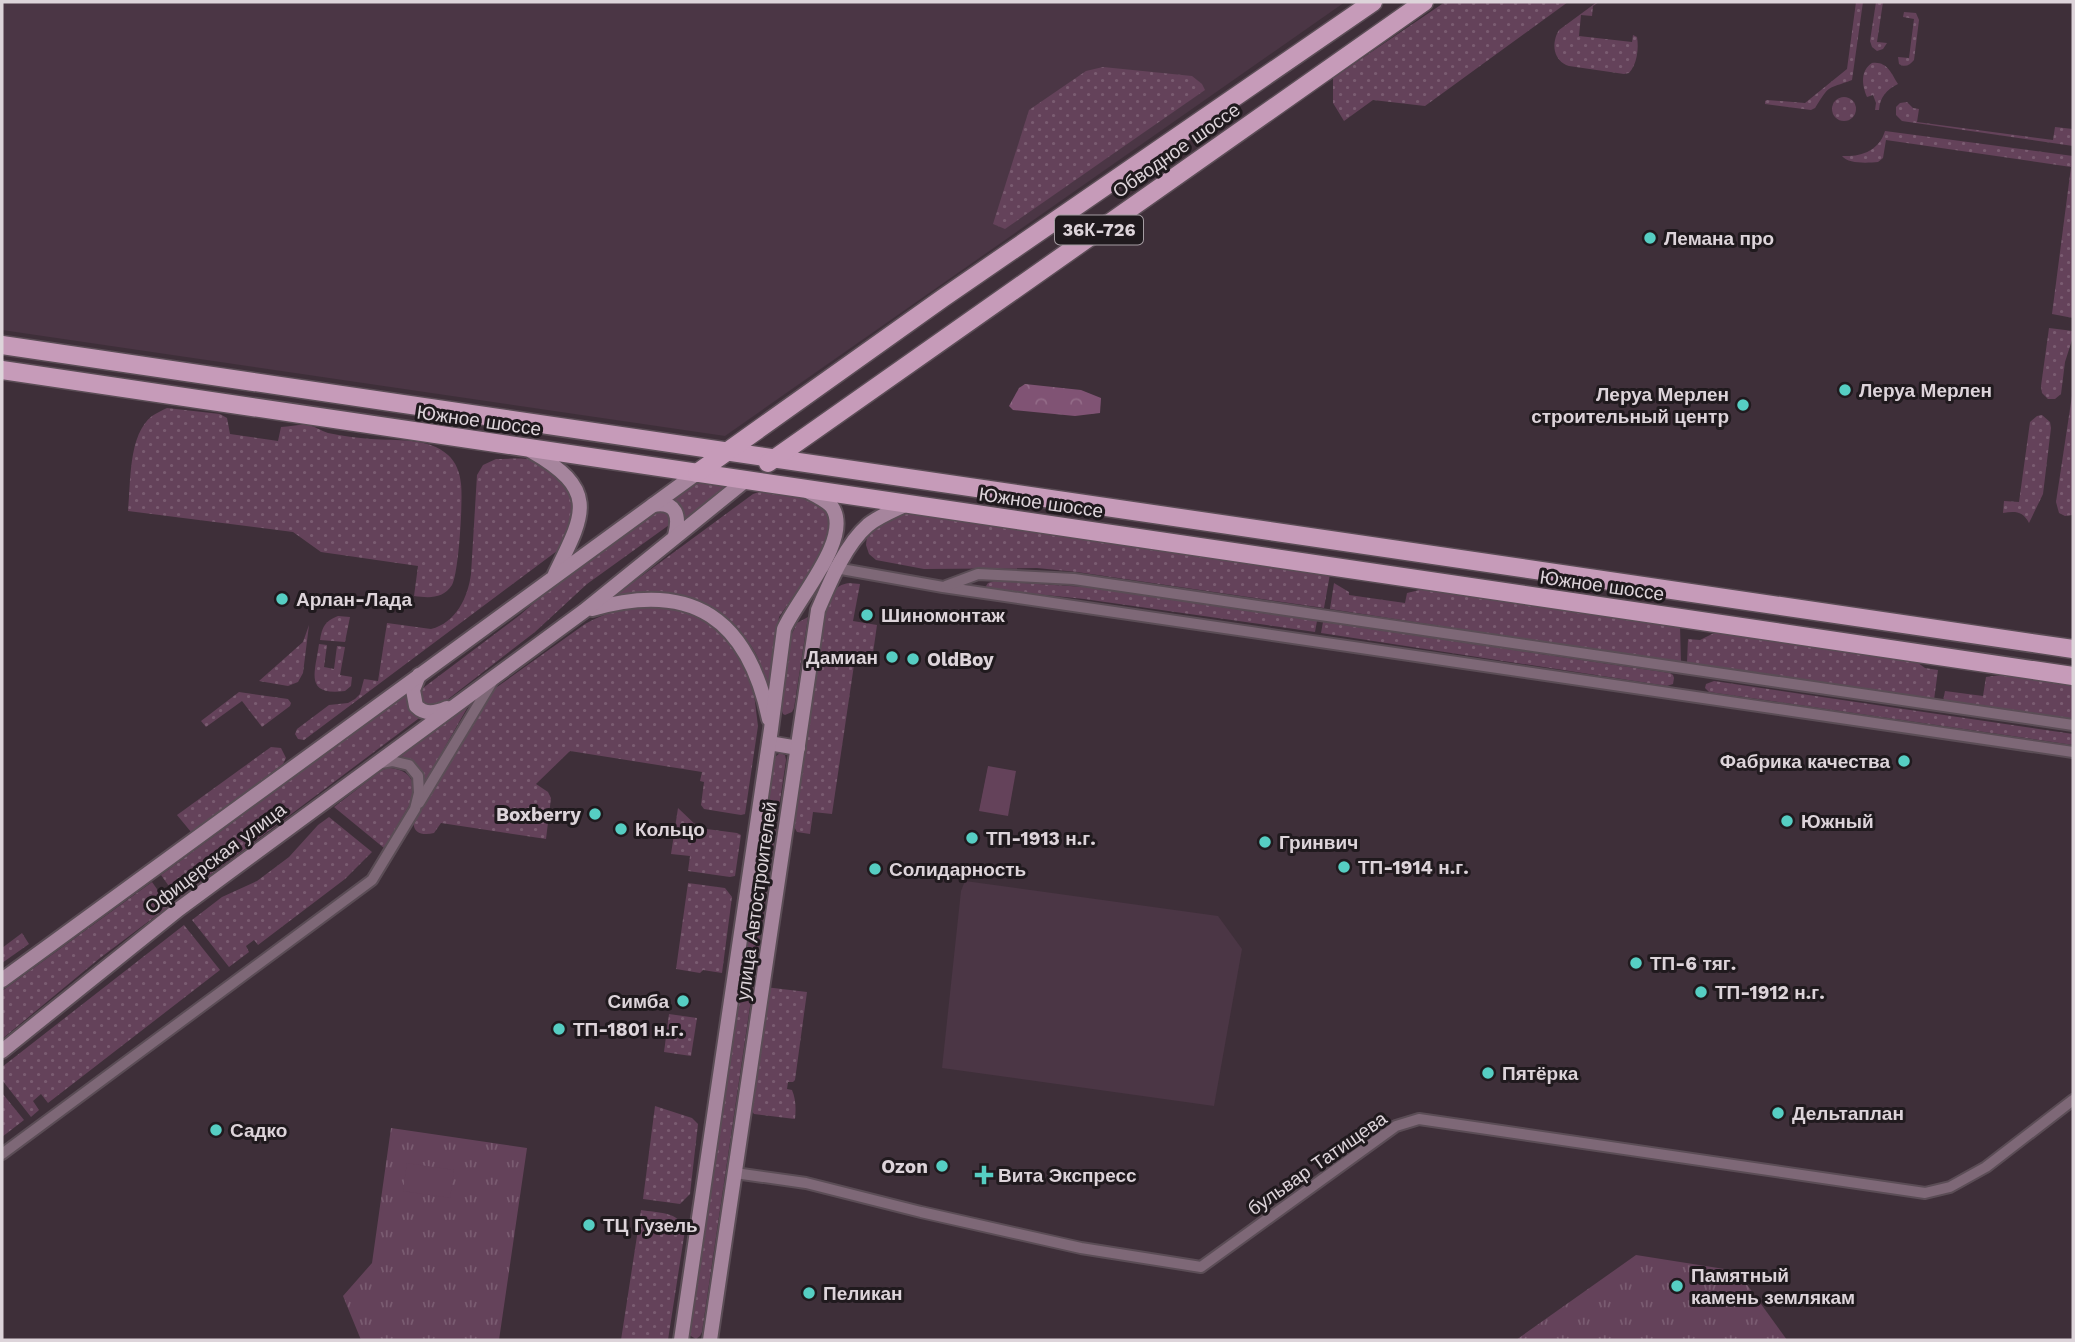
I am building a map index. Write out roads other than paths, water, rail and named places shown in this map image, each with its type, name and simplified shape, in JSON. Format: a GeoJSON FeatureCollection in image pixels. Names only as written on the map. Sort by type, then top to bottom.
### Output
{"type":"FeatureCollection","features":[{"type":"Feature","properties":{"kind":"main road","name":"Обводное шоссе"},"geometry":{"type":"LineString","coordinates":[[724,452],[1373,2]]}},
{"type":"Feature","properties":{"kind":"main road","name":"Обводное шоссе"},"geometry":{"type":"LineString","coordinates":[[746,480],[1424,2]]}},
{"type":"Feature","properties":{"kind":"main road","name":"Южное шоссе"},"geometry":{"type":"LineString","coordinates":[[2,345],[2073,649]]}},
{"type":"Feature","properties":{"kind":"main road","name":"Южное шоссе"},"geometry":{"type":"LineString","coordinates":[[2,370],[2073,676]]}},
{"type":"Feature","properties":{"kind":"main road","name":"Офицерская улица"},"geometry":{"type":"LineString","coordinates":[[527,448],[562,470],[571,480],[579,500],[578,522],[553,578]]}},
{"type":"Feature","properties":{"kind":"main road","name":"Офицерская улица"},"geometry":{"type":"LineString","coordinates":[[2,980],[724,452]]}},
{"type":"Feature","properties":{"kind":"main road","name":"Офицерская улица"},"geometry":{"type":"LineString","coordinates":[[2,1051],[179,909],[584,611],[746,480]]}},
{"type":"Feature","properties":{"kind":"main road","name":"улица Автостроителей"},"geometry":{"type":"LineString","coordinates":[[710,1340],[818,610],[838,523],[826,501],[805,489]]}},
{"type":"Feature","properties":{"kind":"main road","name":"улица Автостроителей"},"geometry":{"type":"LineString","coordinates":[[681,1340],[784,629],[791,614],[859,534],[870,523],[907,504]]}},
{"type":"Feature","properties":{"kind":"main road"},"geometry":{"type":"LineString","coordinates":[[653,505],[666,505],[674,510],[678,521],[676,536]]}},
{"type":"Feature","properties":{"kind":"main road","name":"улица Автостроителей"},"geometry":{"type":"LineString","coordinates":[[584,611],[646,598],[685,604],[716,619],[741,645],[754,668],[764,696],[770,736]]}},
{"type":"Feature","properties":{"kind":"main road","name":"Офицерская улица"},"geometry":{"type":"LineString","coordinates":[[419,676],[414,700],[420,710],[436,712],[458,704]]}},
{"type":"Feature","properties":{"kind":"main road"},"geometry":{"type":"LineString","coordinates":[[770,736],[797,747]]}},
{"type":"Feature","properties":{"kind":"street"},"geometry":{"type":"LineString","coordinates":[[829,567],[943,587],[2073,752]]}},
{"type":"Feature","properties":{"kind":"street"},"geometry":{"type":"LineString","coordinates":[[943,587],[978,574],[1073,579],[2073,724]]}},
{"type":"Feature","properties":{"kind":"street","name":"Офицерская улица"},"geometry":{"type":"LineString","coordinates":[[2,1154],[372,880],[495,677]]}},
{"type":"Feature","properties":{"kind":"street"},"geometry":{"type":"LineString","coordinates":[[376,764],[392,761],[409,765],[414,770],[419,785],[415,808]]}},
{"type":"Feature","properties":{"kind":"street","name":"бульвар Татищева"},"geometry":{"type":"LineString","coordinates":[[735,1173],[806,1183],[1081,1248],[1201,1267],[1396,1126],[1419,1119],[1925,1193],[1950,1187],[1986,1167],[2073,1100]]}},
{"type":"Feature","properties":{"kind":"place","name":"Лемана про"},"geometry":{"type":"Point","coordinates":[1650,238]}},
{"type":"Feature","properties":{"kind":"place","name":"Леруа Мерлен"},"geometry":{"type":"Point","coordinates":[1845,390]}},
{"type":"Feature","properties":{"kind":"place","name":"Леруа Мерлен строительный центр"},"geometry":{"type":"Point","coordinates":[1743,405]}},
{"type":"Feature","properties":{"kind":"place","name":"Арлан-Лада"},"geometry":{"type":"Point","coordinates":[282,599]}},
{"type":"Feature","properties":{"kind":"place","name":"Шиномонтаж"},"geometry":{"type":"Point","coordinates":[867,615]}},
{"type":"Feature","properties":{"kind":"place","name":"Дамиан"},"geometry":{"type":"Point","coordinates":[892,657]}},
{"type":"Feature","properties":{"kind":"place","name":"OldBoy"},"geometry":{"type":"Point","coordinates":[913,659]}},
{"type":"Feature","properties":{"kind":"place","name":"Фабрика качества"},"geometry":{"type":"Point","coordinates":[1904,761]}},
{"type":"Feature","properties":{"kind":"place","name":"Boxberry"},"geometry":{"type":"Point","coordinates":[595,814]}},
{"type":"Feature","properties":{"kind":"place","name":"Южный"},"geometry":{"type":"Point","coordinates":[1787,821]}},
{"type":"Feature","properties":{"kind":"place","name":"Кольцо"},"geometry":{"type":"Point","coordinates":[621,829]}},
{"type":"Feature","properties":{"kind":"place","name":"ТП-1913 н.г."},"geometry":{"type":"Point","coordinates":[972,838]}},
{"type":"Feature","properties":{"kind":"place","name":"Гринвич"},"geometry":{"type":"Point","coordinates":[1265,842]}},
{"type":"Feature","properties":{"kind":"place","name":"ТП-1914 н.г."},"geometry":{"type":"Point","coordinates":[1344,867]}},
{"type":"Feature","properties":{"kind":"place","name":"Солидарность"},"geometry":{"type":"Point","coordinates":[875,869]}},
{"type":"Feature","properties":{"kind":"place","name":"ТП-6 тяг."},"geometry":{"type":"Point","coordinates":[1636,963]}},
{"type":"Feature","properties":{"kind":"place","name":"ТП-1912 н.г."},"geometry":{"type":"Point","coordinates":[1701,992]}},
{"type":"Feature","properties":{"kind":"place","name":"Симба"},"geometry":{"type":"Point","coordinates":[683,1001]}},
{"type":"Feature","properties":{"kind":"place","name":"ТП-1801 н.г."},"geometry":{"type":"Point","coordinates":[559,1029]}},
{"type":"Feature","properties":{"kind":"place","name":"Пятёрка"},"geometry":{"type":"Point","coordinates":[1488,1073]}},
{"type":"Feature","properties":{"kind":"place","name":"Дельтаплан"},"geometry":{"type":"Point","coordinates":[1778,1113]}},
{"type":"Feature","properties":{"kind":"place","name":"Садко"},"geometry":{"type":"Point","coordinates":[216,1130]}},
{"type":"Feature","properties":{"kind":"place","name":"Ozon"},"geometry":{"type":"Point","coordinates":[942,1166]}},
{"type":"Feature","properties":{"kind":"place","name":"Вита Экспресс"},"geometry":{"type":"Point","coordinates":[984,1175]}},
{"type":"Feature","properties":{"kind":"place","name":"ТЦ Гузель"},"geometry":{"type":"Point","coordinates":[589,1225]}},
{"type":"Feature","properties":{"kind":"place","name":"Памятный камень землякам"},"geometry":{"type":"Point","coordinates":[1677,1286]}},
{"type":"Feature","properties":{"kind":"place","name":"Пеликан"},"geometry":{"type":"Point","coordinates":[809,1293]}}]}
